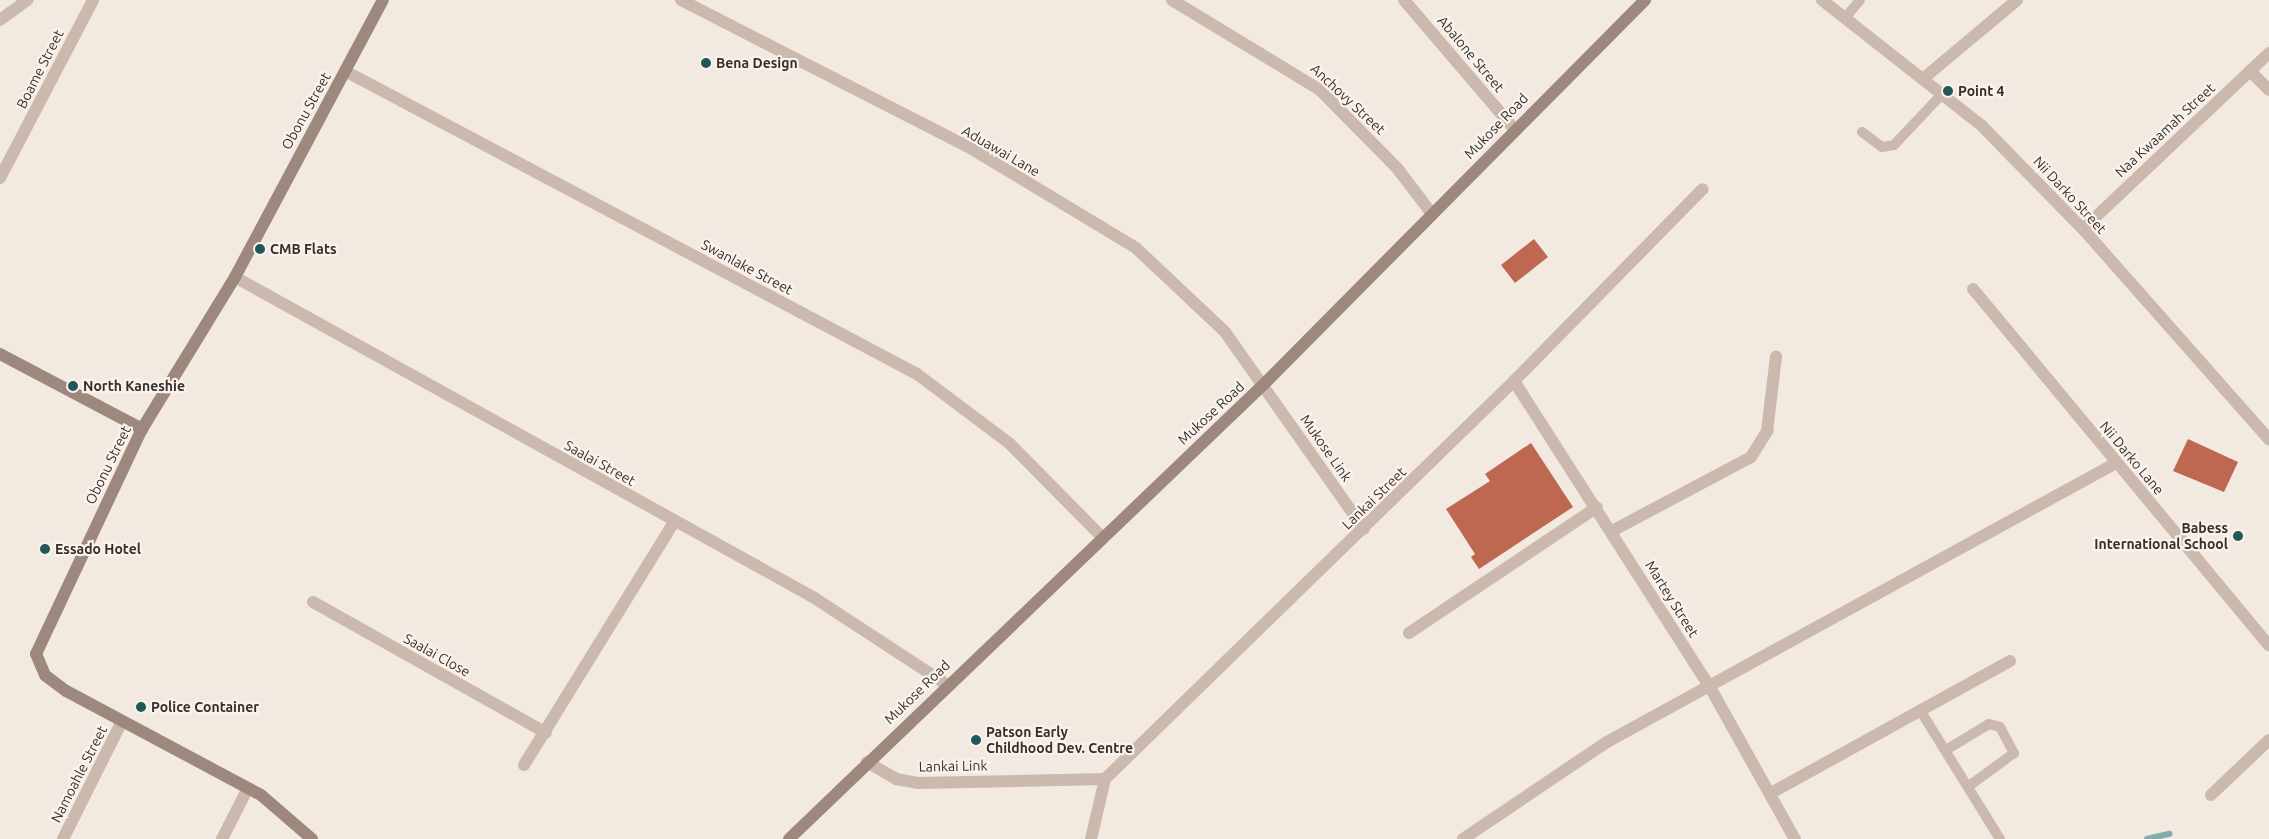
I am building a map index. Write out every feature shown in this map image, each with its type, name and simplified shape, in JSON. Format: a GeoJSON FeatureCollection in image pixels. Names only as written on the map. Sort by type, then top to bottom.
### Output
{"type":"FeatureCollection","features":[{"type":"Feature","properties":{"kind":"street"},"geometry":{"type":"LineString","coordinates":[[0,20],[28,0]]}},
{"type":"Feature","properties":{"kind":"street","name":"Boame Street"},"geometry":{"type":"LineString","coordinates":[[0,178],[93,0]]}},
{"type":"Feature","properties":{"kind":"street","name":"Obonu Street"},"geometry":{"type":"LineString","coordinates":[[312,839],[280,808],[248,788],[121,723],[56,684],[46,675],[36,654],[142,429],[235,277],[383,0]]}},
{"type":"Feature","properties":{"kind":"street","name":"Aduawai Lane"},"geometry":{"type":"LineString","coordinates":[[681,0],[972,150],[1136,248],[1199,304],[1264,384]]}},
{"type":"Feature","properties":{"kind":"street","name":"Anchovy Street"},"geometry":{"type":"LineString","coordinates":[[1172,0],[1320,90],[1397,168],[1432,214]]}},
{"type":"Feature","properties":{"kind":"street","name":"Mukose Road"},"geometry":{"type":"LineString","coordinates":[[789,839],[1100,536],[1264,384],[1514,128],[1645,0]]}},
{"type":"Feature","properties":{"kind":"street","name":"Nii Darko Street"},"geometry":{"type":"LineString","coordinates":[[1822,0],[1925,77],[1982,126],[2083,229],[2269,439]]}},
{"type":"Feature","properties":{"kind":"street"},"geometry":{"type":"LineString","coordinates":[[1925,77],[2017,0]]}},
{"type":"Feature","properties":{"kind":"street","name":"Abalone Street"},"geometry":{"type":"LineString","coordinates":[[1410,2],[1514,128]]}},
{"type":"Feature","properties":{"kind":"street","name":"Naa Kwaamah Street"},"geometry":{"type":"LineString","coordinates":[[2083,229],[2269,53]]}},
{"type":"Feature","properties":{"kind":"street","name":"Swanlake Street"},"geometry":{"type":"LineString","coordinates":[[345,71],[917,374],[1009,443],[1100,536]]}},
{"type":"Feature","properties":{"kind":"street"},"geometry":{"type":"LineString","coordinates":[[2250,71],[2269,90]]}},
{"type":"Feature","properties":{"kind":"street","name":"Lankai Street"},"geometry":{"type":"LineString","coordinates":[[1105,779],[1364,529],[1514,381],[1703,189]]}},
{"type":"Feature","properties":{"kind":"street","name":"Saalai Street"},"geometry":{"type":"LineString","coordinates":[[235,277],[674,522],[813,597],[946,684]]}},
{"type":"Feature","properties":{"kind":"street","name":"Nii Darko Lane"},"geometry":{"type":"LineString","coordinates":[[1973,289],[2269,645]]}},
{"type":"Feature","properties":{"kind":"street"},"geometry":{"type":"LineString","coordinates":[[0,354],[142,429]]}},
{"type":"Feature","properties":{"kind":"street"},"geometry":{"type":"LineString","coordinates":[[1612,531],[1751,457],[1767,431],[1776,357]]}},
{"type":"Feature","properties":{"kind":"street","name":"Martey Street"},"geometry":{"type":"LineString","coordinates":[[1514,381],[1597,507],[1710,689],[1771,793],[1795,839]]}},
{"type":"Feature","properties":{"kind":"street","name":"Mukose Link"},"geometry":{"type":"LineString","coordinates":[[1264,384],[1364,529]]}},
{"type":"Feature","properties":{"kind":"street"},"geometry":{"type":"LineString","coordinates":[[1463,839],[1607,742],[1710,689],[2116,463]]}},
{"type":"Feature","properties":{"kind":"street"},"geometry":{"type":"LineString","coordinates":[[1409,633],[1597,507]]}},
{"type":"Feature","properties":{"kind":"street"},"geometry":{"type":"LineString","coordinates":[[524,765],[546,733],[674,522]]}},
{"type":"Feature","properties":{"kind":"street","name":"Saalai Close"},"geometry":{"type":"LineString","coordinates":[[313,602],[546,733]]}},
{"type":"Feature","properties":{"kind":"street"},"geometry":{"type":"LineString","coordinates":[[1771,793],[2010,661]]}},
{"type":"Feature","properties":{"kind":"street","name":"Namoahle Street"},"geometry":{"type":"LineString","coordinates":[[63,839],[121,723]]}},
{"type":"Feature","properties":{"kind":"street"},"geometry":{"type":"LineString","coordinates":[[2211,795],[2269,740]]}},
{"type":"Feature","properties":{"kind":"street","name":"Lankai Link"},"geometry":{"type":"LineString","coordinates":[[867,762],[896,779],[918,783],[1105,779]]}},
{"type":"Feature","properties":{"kind":"street"},"geometry":{"type":"LineString","coordinates":[[1091,839],[1105,779]]}},
{"type":"Feature","properties":{"kind":"street"},"geometry":{"type":"LineString","coordinates":[[222,839],[248,788]]}},
{"type":"Feature","properties":{"kind":"lane"},"geometry":{"type":"LineString","coordinates":[[1845,18],[1860,0]]}},
{"type":"Feature","properties":{"kind":"lane"},"geometry":{"type":"LineString","coordinates":[[1862,132],[1882,146],[1894,145],[1943,93]]}},
{"type":"Feature","properties":{"kind":"lane"},"geometry":{"type":"LineString","coordinates":[[1920,710],[1969,786],[2000,839]]}},
{"type":"Feature","properties":{"kind":"lane"},"geometry":{"type":"LineString","coordinates":[[1946,750],[1989,724],[2000,727],[2014,753],[1969,786]]}},
{"type":"Feature","properties":{"kind":"building"},"geometry":{"type":"Polygon","coordinates":[[[1534,239],[1548,257],[1515,283],[1501,265],[1534,239]]]}},
{"type":"Feature","properties":{"kind":"building"},"geometry":{"type":"Polygon","coordinates":[[[2188,439],[2238,462],[2224,492],[2173,471],[2188,439]]]}},
{"type":"Feature","properties":{"kind":"building"},"geometry":{"type":"Polygon","coordinates":[[[1531,443],[1573,507],[1479,569],[1471,557],[1475,554],[1446,509],[1490,481],[1485,474],[1531,443]]]}},
{"type":"Feature","properties":{"kind":"waterway"},"geometry":{"type":"LineString","coordinates":[[2147,839],[2169,834]]}},
{"type":"Feature","properties":{"kind":"place","name":"Bena Design"},"geometry":{"type":"Point","coordinates":[706,63]}},
{"type":"Feature","properties":{"kind":"place","name":"Point 4"},"geometry":{"type":"Point","coordinates":[1948,91]}},
{"type":"Feature","properties":{"kind":"place","name":"CMB Flats"},"geometry":{"type":"Point","coordinates":[260,249]}},
{"type":"Feature","properties":{"kind":"place","name":"North Kaneshie"},"geometry":{"type":"Point","coordinates":[73,386]}},
{"type":"Feature","properties":{"kind":"place","name":"Babess International School"},"geometry":{"type":"Point","coordinates":[2238,536]}},
{"type":"Feature","properties":{"kind":"place","name":"Essado Hotel"},"geometry":{"type":"Point","coordinates":[45,549]}},
{"type":"Feature","properties":{"kind":"place","name":"Police Container"},"geometry":{"type":"Point","coordinates":[141,707]}},
{"type":"Feature","properties":{"kind":"place","name":"Patson Early Childhood Dev. Centre"},"geometry":{"type":"Point","coordinates":[976,740]}}]}
